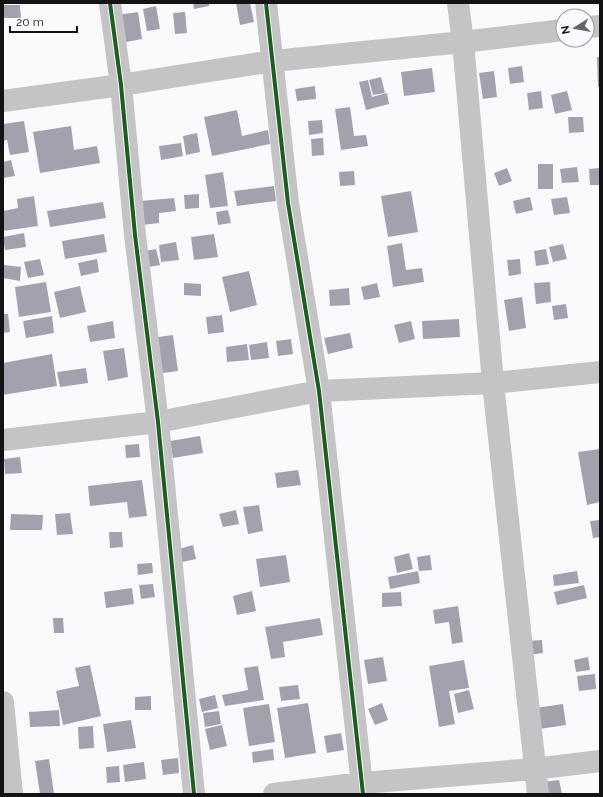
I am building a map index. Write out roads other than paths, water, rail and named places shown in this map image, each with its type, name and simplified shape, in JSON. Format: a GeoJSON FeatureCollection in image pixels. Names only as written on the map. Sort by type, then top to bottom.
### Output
{"type":"FeatureCollection","features":[{"type":"Feature","properties":{"kind":"street"},"geometry":{"type":"LineString","coordinates":[[110,3],[135,235],[158,422],[194,794]]}},
{"type":"Feature","properties":{"kind":"street"},"geometry":{"type":"LineString","coordinates":[[266,3],[288,203],[319,391],[363,788]]}},
{"type":"Feature","properties":{"kind":"street"},"geometry":{"type":"LineString","coordinates":[[458,3],[463,42],[493,383],[534,769],[538,794]]}},
{"type":"Feature","properties":{"kind":"street"},"geometry":{"type":"LineString","coordinates":[[3,101],[120,85],[273,61],[463,42],[555,31]]}},
{"type":"Feature","properties":{"kind":"street"},"geometry":{"type":"LineString","coordinates":[[3,440],[158,422],[319,391],[493,383],[600,372]]}},
{"type":"Feature","properties":{"kind":"street"},"geometry":{"type":"LineString","coordinates":[[3,702],[12,794]]}},
{"type":"Feature","properties":{"kind":"street"},"geometry":{"type":"LineString","coordinates":[[274,794],[363,788],[600,761]]}}]}
